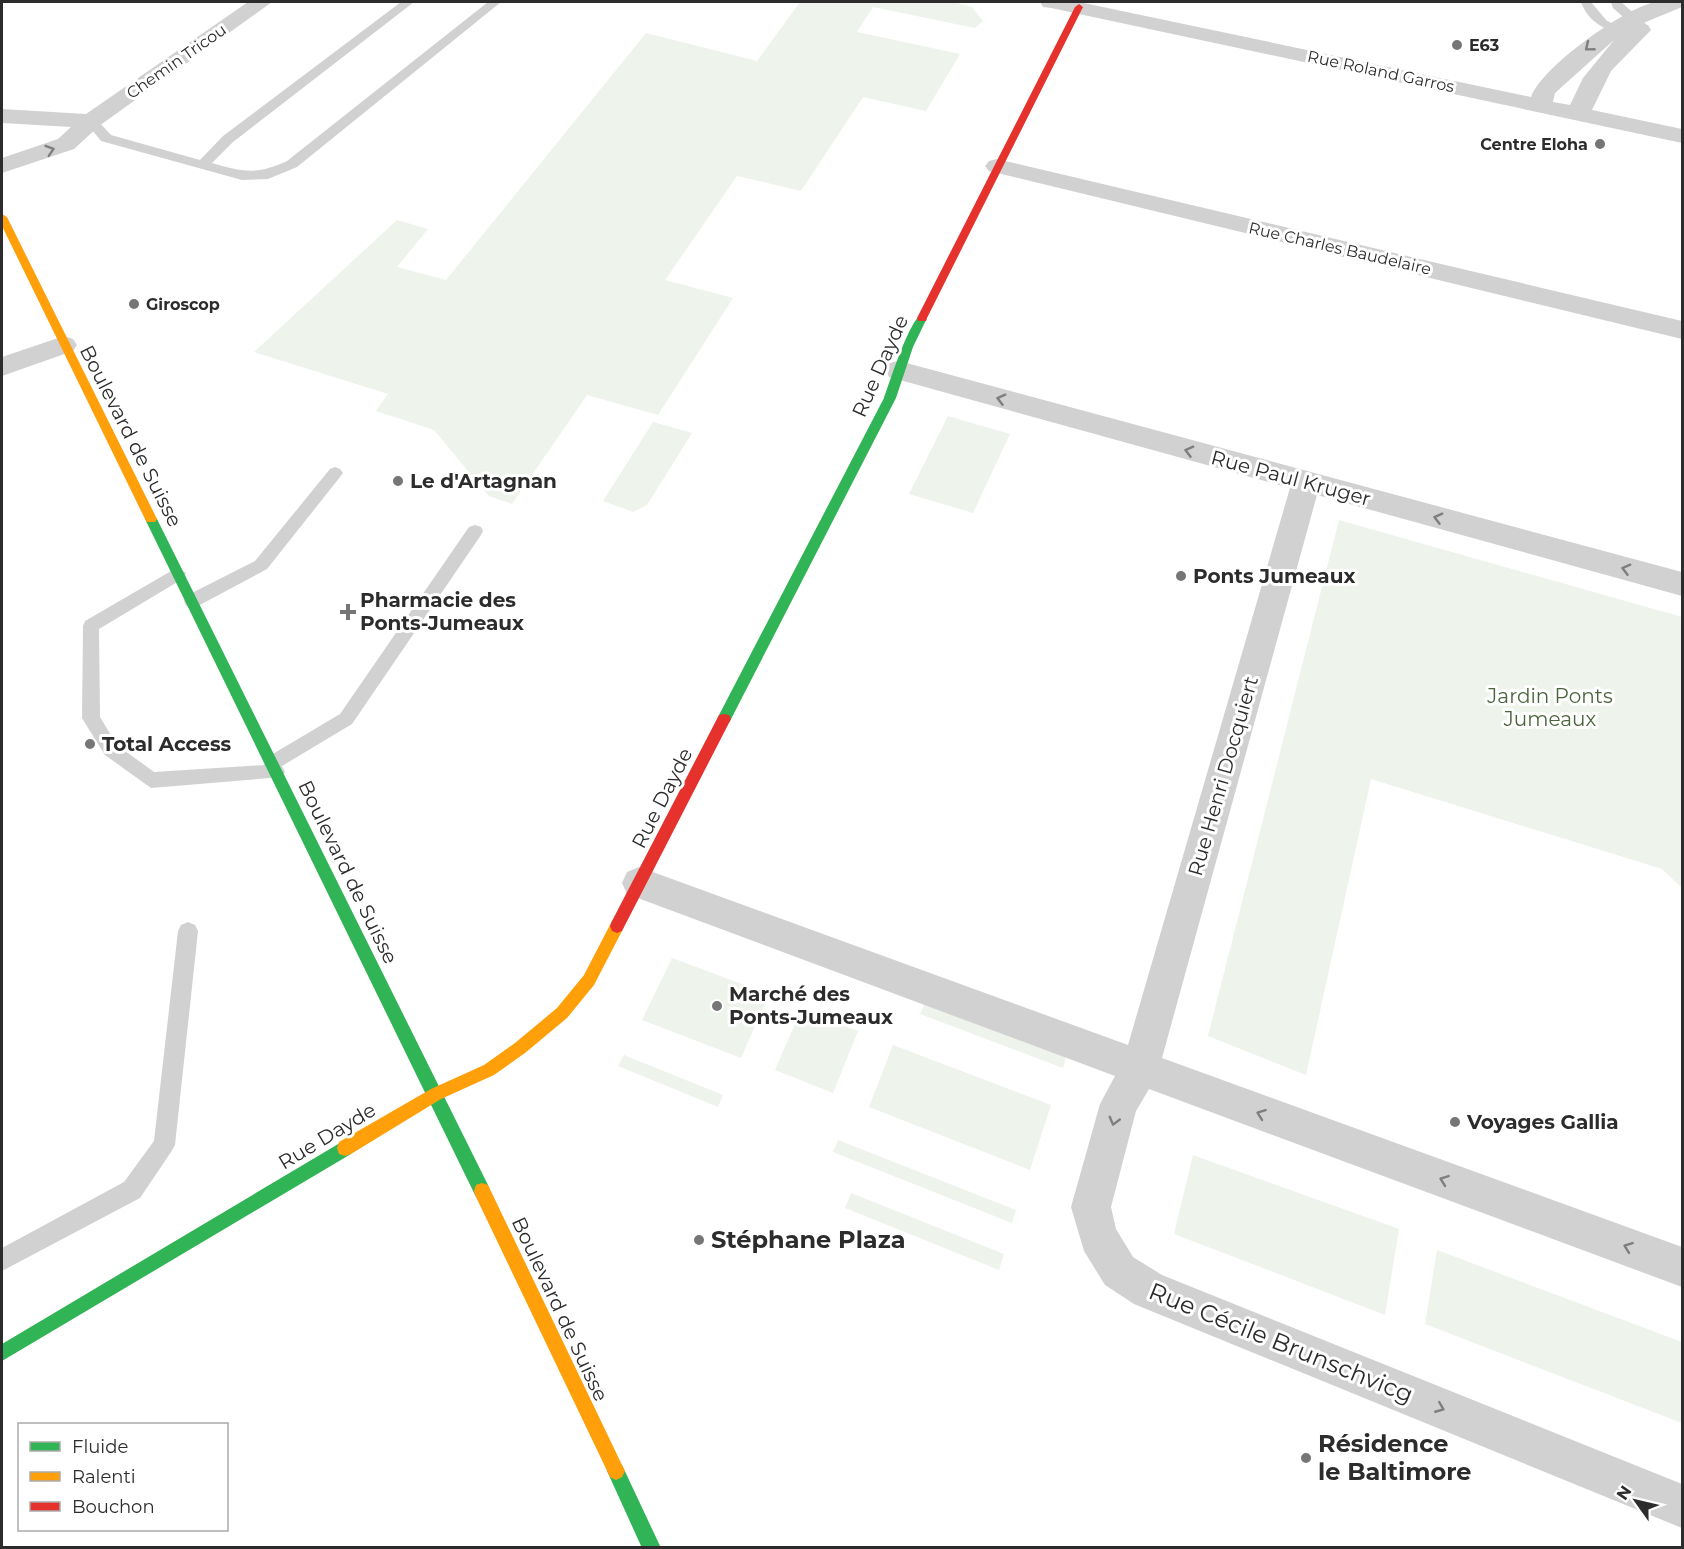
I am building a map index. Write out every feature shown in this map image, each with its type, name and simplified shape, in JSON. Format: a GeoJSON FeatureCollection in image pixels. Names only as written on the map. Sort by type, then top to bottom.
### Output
{"type":"FeatureCollection","features":[{"type":"Feature","properties":{"kind":"street","name":"Chemin Tricou"},"geometry":{"type":"LineString","coordinates":[[2,166],[66,144],[91,121],[261,2]]}},
{"type":"Feature","properties":{"kind":"street","name":"Rue Roland Garros"},"geometry":{"type":"LineString","coordinates":[[1051,2],[1080,4],[1683,136]]}},
{"type":"Feature","properties":{"kind":"street"},"geometry":{"type":"LineString","coordinates":[[1542,106],[1542,95],[1547,88],[1585,50],[1677,2]]}},
{"type":"Feature","properties":{"kind":"street","name":"Rue Dayde"},"geometry":{"type":"LineString","coordinates":[[2,1353],[436,1094],[489,1070],[562,1013],[589,980],[890,398],[908,347],[1080,4]]}},
{"type":"Feature","properties":{"kind":"street"},"geometry":{"type":"LineString","coordinates":[[1579,114],[1583,95],[1592,78],[1631,27],[1683,5]]}},
{"type":"Feature","properties":{"kind":"street"},"geometry":{"type":"LineString","coordinates":[[2,116],[91,121]]}},
{"type":"Feature","properties":{"kind":"street","name":"Rue Charles Baudelaire"},"geometry":{"type":"LineString","coordinates":[[997,166],[1683,330]]}},
{"type":"Feature","properties":{"kind":"street","name":"Boulevard de Suisse"},"geometry":{"type":"LineString","coordinates":[[2,217],[63,345],[436,1094],[652,1548]]}},
{"type":"Feature","properties":{"kind":"street"},"geometry":{"type":"LineString","coordinates":[[2,367],[63,345]]}},
{"type":"Feature","properties":{"kind":"street","name":"Rue Paul Kruger"},"geometry":{"type":"LineString","coordinates":[[899,370],[1306,483],[1683,584]]}},
{"type":"Feature","properties":{"kind":"street","name":"Rue Henri Docquiert"},"geometry":{"type":"LineString","coordinates":[[1140,1069],[1306,483]]}},
{"type":"Feature","properties":{"kind":"street"},"geometry":{"type":"LineString","coordinates":[[639,884],[1683,1267]]}},
{"type":"Feature","properties":{"kind":"street","name":"Rue Cécile Brunschvicg"},"geometry":{"type":"LineString","coordinates":[[1140,1069],[1119,1104],[1091,1207],[1098,1237],[1119,1271],[1148,1290],[1683,1506]]}},
{"type":"Feature","properties":{"kind":"lane"},"geometry":{"type":"LineString","coordinates":[[205,164],[228,139],[408,2]]}},
{"type":"Feature","properties":{"kind":"lane"},"geometry":{"type":"LineString","coordinates":[[91,121],[106,138],[242,176],[268,175],[292,164],[495,2]]}},
{"type":"Feature","properties":{"kind":"lane"},"geometry":{"type":"LineString","coordinates":[[1586,2],[1592,16],[1631,27]]}},
{"type":"Feature","properties":{"kind":"lane"},"geometry":{"type":"LineString","coordinates":[[1616,2],[1631,27]]}},
{"type":"Feature","properties":{"kind":"lane"},"geometry":{"type":"LineString","coordinates":[[192,601],[261,565],[335,473]]}},
{"type":"Feature","properties":{"kind":"lane"},"geometry":{"type":"LineString","coordinates":[[178,573],[91,626],[91,718],[111,750],[151,780],[274,767],[346,719],[476,531]]}},
{"type":"Feature","properties":{"kind":"lane"},"geometry":{"type":"LineString","coordinates":[[2,1260],[132,1190],[164,1145],[188,931]]}},
{"type":"Feature","properties":{"kind":"green space"},"geometry":{"type":"Polygon","coordinates":[[[800,2],[953,2],[972,7],[983,21],[975,28],[873,7],[857,32],[960,54],[926,111],[863,97],[801,191],[737,176],[665,280],[733,298],[658,415],[587,395],[512,504],[489,496],[434,430],[376,411],[388,394],[254,352],[397,220],[428,229],[397,267],[446,280],[646,33],[757,61],[800,2]]]}},
{"type":"Feature","properties":{"kind":"green space"},"geometry":{"type":"Polygon","coordinates":[[[948,416],[1010,434],[973,513],[909,494],[948,416]]]}},
{"type":"Feature","properties":{"kind":"green space"},"geometry":{"type":"Polygon","coordinates":[[[653,422],[692,433],[647,505],[633,512],[603,501],[653,422]]]}},
{"type":"Feature","properties":{"kind":"green space","name":"Jardin Ponts Jumeaux"},"geometry":{"type":"Polygon","coordinates":[[[1339,520],[1682,617],[1682,888],[1662,869],[1371,779],[1306,1075],[1208,1036],[1339,520]]]}},
{"type":"Feature","properties":{"kind":"green space"},"geometry":{"type":"Polygon","coordinates":[[[672,958],[769,994],[741,1058],[642,1020],[672,958]]]}},
{"type":"Feature","properties":{"kind":"green space"},"geometry":{"type":"Polygon","coordinates":[[[925,1003],[1066,1057],[1063,1068],[920,1014],[925,1003]]]}},
{"type":"Feature","properties":{"kind":"green space"},"geometry":{"type":"Polygon","coordinates":[[[801,1010],[858,1031],[833,1093],[775,1070],[801,1010]]]}},
{"type":"Feature","properties":{"kind":"green space"},"geometry":{"type":"Polygon","coordinates":[[[893,1045],[1051,1105],[1030,1170],[869,1107],[893,1045]]]}},
{"type":"Feature","properties":{"kind":"green space"},"geometry":{"type":"Polygon","coordinates":[[[624,1055],[723,1095],[718,1107],[618,1066],[624,1055]]]}},
{"type":"Feature","properties":{"kind":"green space"},"geometry":{"type":"Polygon","coordinates":[[[838,1140],[1016,1210],[1012,1223],[833,1152],[838,1140]]]}},
{"type":"Feature","properties":{"kind":"green space"},"geometry":{"type":"Polygon","coordinates":[[[1193,1155],[1399,1229],[1385,1315],[1174,1234],[1193,1155]]]}},
{"type":"Feature","properties":{"kind":"green space"},"geometry":{"type":"Polygon","coordinates":[[[851,1193],[1004,1254],[999,1270],[845,1208],[851,1193]]]}},
{"type":"Feature","properties":{"kind":"green space"},"geometry":{"type":"Polygon","coordinates":[[[1437,1250],[1682,1342],[1682,1423],[1425,1324],[1437,1250]]]}},
{"type":"Feature","properties":{"kind":"traffic: fast"},"geometry":{"type":"LineString","coordinates":[[724,719],[890,398],[908,347],[922,318]]}},
{"type":"Feature","properties":{"kind":"traffic: fast"},"geometry":{"type":"LineString","coordinates":[[151,519],[482,1191]]}},
{"type":"Feature","properties":{"kind":"traffic: fast"},"geometry":{"type":"LineString","coordinates":[[2,1353],[345,1148]]}},
{"type":"Feature","properties":{"kind":"traffic: fast"},"geometry":{"type":"LineString","coordinates":[[616,1471],[652,1548]]}},
{"type":"Feature","properties":{"kind":"traffic: slow"},"geometry":{"type":"LineString","coordinates":[[2,217],[151,519]]}},
{"type":"Feature","properties":{"kind":"traffic: slow"},"geometry":{"type":"LineString","coordinates":[[345,1148],[436,1094],[489,1070],[520,1048],[562,1013],[589,980],[617,926]]}},
{"type":"Feature","properties":{"kind":"traffic: slow"},"geometry":{"type":"LineString","coordinates":[[482,1191],[616,1471]]}},
{"type":"Feature","properties":{"kind":"traffic: jam"},"geometry":{"type":"LineString","coordinates":[[922,318],[1079,7]]}},
{"type":"Feature","properties":{"kind":"traffic: jam"},"geometry":{"type":"LineString","coordinates":[[617,926],[724,719]]}},
{"type":"Feature","properties":{"kind":"place","name":"E63"},"geometry":{"type":"Point","coordinates":[1457,45]}},
{"type":"Feature","properties":{"kind":"place","name":"Centre Eloha"},"geometry":{"type":"Point","coordinates":[1600,144]}},
{"type":"Feature","properties":{"kind":"place","name":"Giroscop"},"geometry":{"type":"Point","coordinates":[134,304]}},
{"type":"Feature","properties":{"kind":"place","name":"Le d'Artagnan"},"geometry":{"type":"Point","coordinates":[398,481]}},
{"type":"Feature","properties":{"kind":"place","name":"Ponts Jumeaux"},"geometry":{"type":"Point","coordinates":[1181,576]}},
{"type":"Feature","properties":{"kind":"place","name":"Pharmacie des Ponts-Jumeaux"},"geometry":{"type":"Point","coordinates":[348,612]}},
{"type":"Feature","properties":{"kind":"place","name":"Total Access"},"geometry":{"type":"Point","coordinates":[90,744]}},
{"type":"Feature","properties":{"kind":"place","name":"Marché des Ponts-Jumeaux"},"geometry":{"type":"Point","coordinates":[717,1006]}},
{"type":"Feature","properties":{"kind":"place","name":"Voyages Gallia"},"geometry":{"type":"Point","coordinates":[1455,1122]}},
{"type":"Feature","properties":{"kind":"place","name":"Stéphane Plaza"},"geometry":{"type":"Point","coordinates":[699,1240]}},
{"type":"Feature","properties":{"kind":"place","name":"Résidence le Baltimore"},"geometry":{"type":"Point","coordinates":[1306,1458]}}]}
